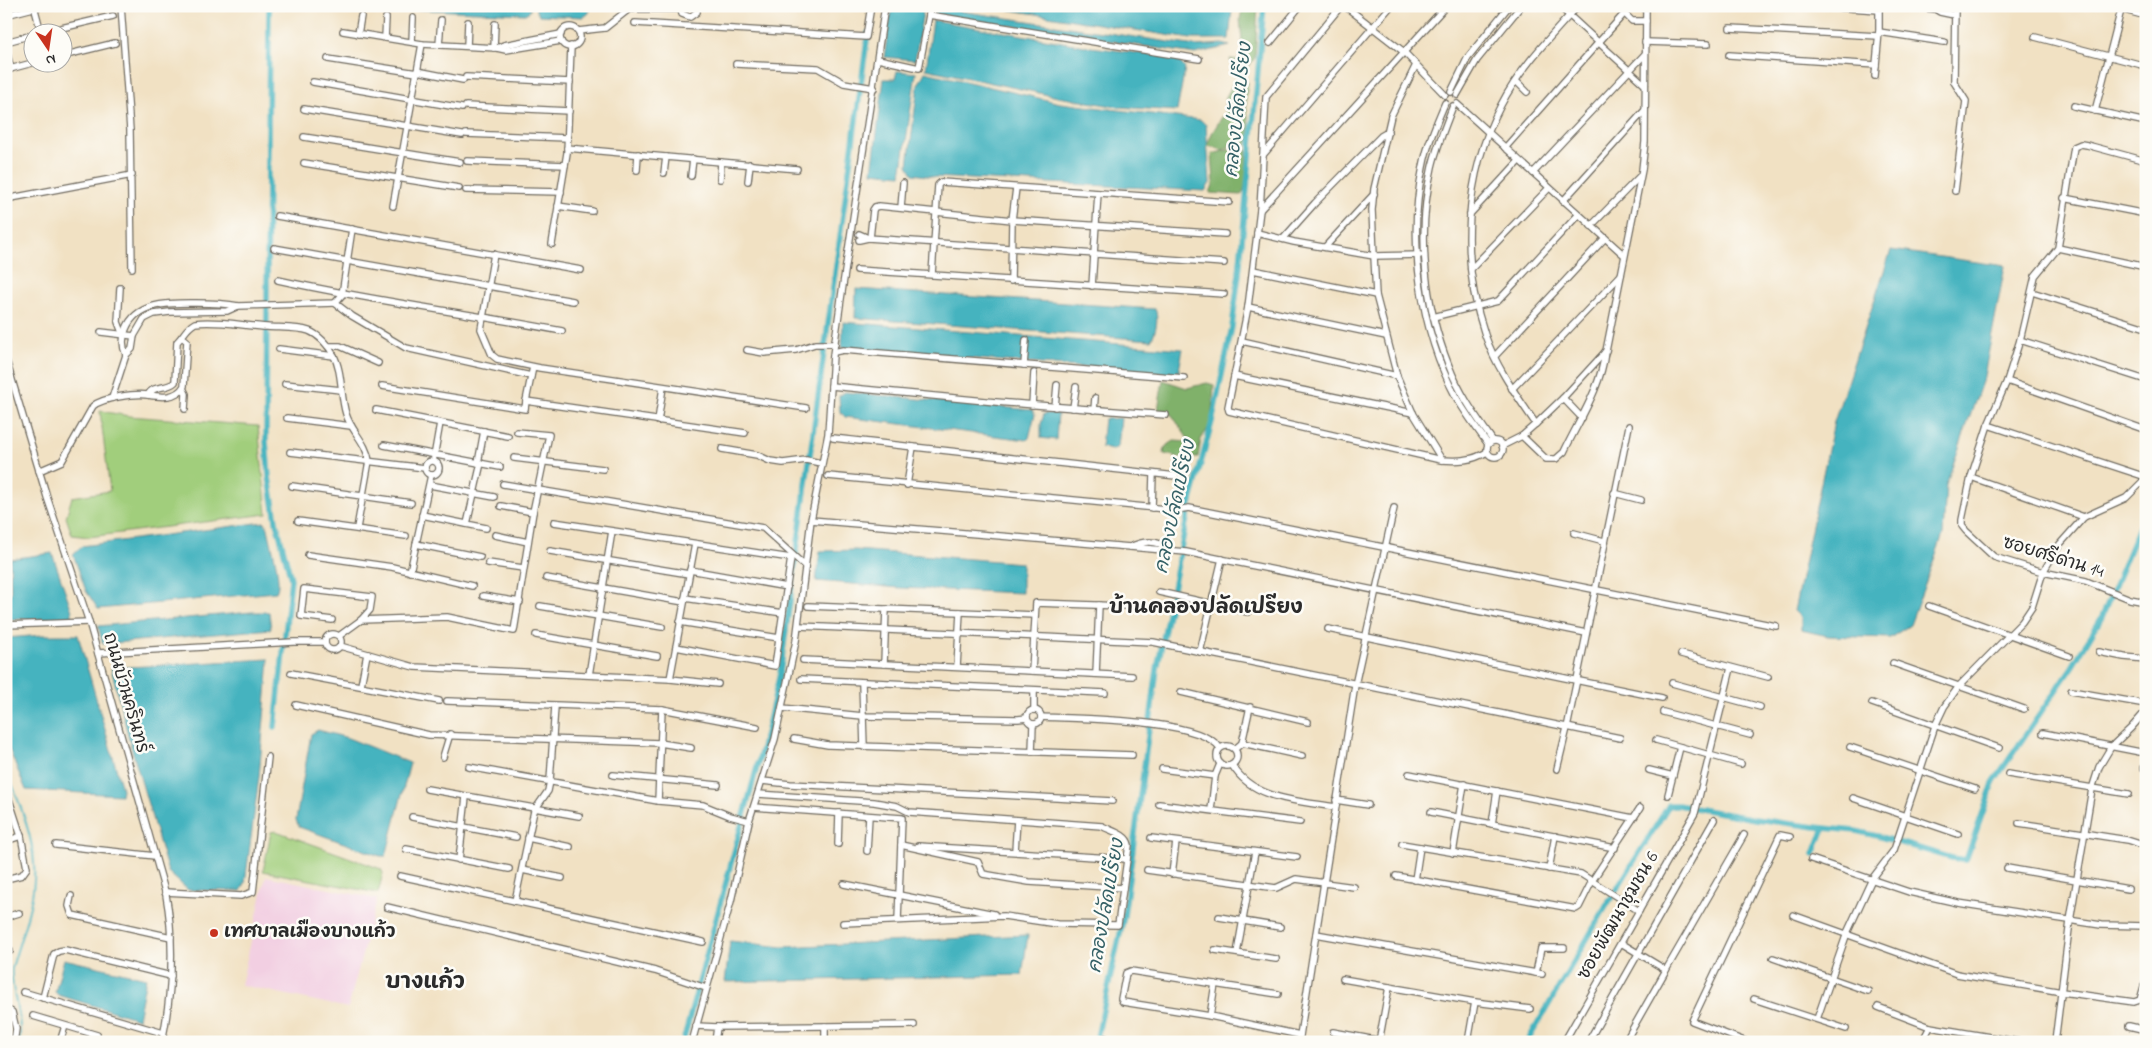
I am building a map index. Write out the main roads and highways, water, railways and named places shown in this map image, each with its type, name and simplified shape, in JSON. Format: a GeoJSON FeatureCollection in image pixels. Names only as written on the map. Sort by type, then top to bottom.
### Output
{"type":"FeatureCollection","features":[{"type":"Feature","properties":{"kind":"water"},"geometry":{"type":"Polygon","coordinates":[[[335,6],[530,6],[530,11],[525,14],[335,6]]]}},
{"type":"Feature","properties":{"kind":"water"},"geometry":{"type":"Polygon","coordinates":[[[536,6],[589,6],[589,13],[584,17],[539,15],[536,11],[536,6]]]}},
{"type":"Feature","properties":{"kind":"water"},"geometry":{"type":"Polygon","coordinates":[[[892,6],[924,6],[915,60],[884,57],[892,6]]]}},
{"type":"Feature","properties":{"kind":"water"},"geometry":{"type":"Polygon","coordinates":[[[986,6],[1209,6],[1232,10],[1229,39],[1191,39],[986,6]]]}},
{"type":"Feature","properties":{"kind":"water"},"geometry":{"type":"Polygon","coordinates":[[[933,7],[1196,46],[1222,44],[1230,46],[1195,54],[935,14],[933,7]]]}},
{"type":"Feature","properties":{"kind":"water"},"geometry":{"type":"Polygon","coordinates":[[[933,20],[1091,47],[1176,58],[1185,68],[1177,111],[1119,107],[1058,97],[926,69],[933,20]]]}},
{"type":"Feature","properties":{"kind":"water"},"geometry":{"type":"Polygon","coordinates":[[[897,71],[916,73],[901,175],[872,172],[884,79],[895,79],[897,71]]]}},
{"type":"Feature","properties":{"kind":"water"},"geometry":{"type":"Polygon","coordinates":[[[925,72],[1060,103],[1201,120],[1206,125],[1210,183],[1205,191],[934,177],[913,174],[908,165],[918,85],[925,72]]]}},
{"type":"Feature","properties":{"kind":"water"},"geometry":{"type":"Polygon","coordinates":[[[1891,250],[2005,266],[1984,376],[1946,485],[1943,535],[1910,625],[1890,638],[1828,636],[1801,630],[1801,618],[1794,611],[1834,422],[1891,250]]]}},
{"type":"Feature","properties":{"kind":"water"},"geometry":{"type":"Polygon","coordinates":[[[856,289],[1155,309],[1157,316],[1151,340],[855,318],[856,289]]]}},
{"type":"Feature","properties":{"kind":"water"},"geometry":{"type":"Polygon","coordinates":[[[843,322],[1183,349],[1178,375],[842,348],[843,322]]]}},
{"type":"Feature","properties":{"kind":"water"},"geometry":{"type":"Polygon","coordinates":[[[845,392],[1032,410],[1035,414],[1027,440],[845,417],[840,412],[839,396],[845,392]]]}},
{"type":"Feature","properties":{"kind":"water"},"geometry":{"type":"Polygon","coordinates":[[[1044,414],[1058,414],[1056,440],[1041,438],[1041,424],[1044,414]]]}},
{"type":"Feature","properties":{"kind":"water"},"geometry":{"type":"Polygon","coordinates":[[[1121,418],[1118,447],[1111,450],[1101,447],[1104,419],[1121,418]]]}},
{"type":"Feature","properties":{"kind":"water"},"geometry":{"type":"Polygon","coordinates":[[[264,522],[268,528],[277,571],[278,587],[276,592],[98,609],[86,591],[73,554],[82,546],[264,522]]]}},
{"type":"Feature","properties":{"kind":"water"},"geometry":{"type":"Polygon","coordinates":[[[856,550],[1022,563],[1022,593],[900,588],[816,581],[820,551],[856,550]]]}},
{"type":"Feature","properties":{"kind":"water"},"geometry":{"type":"Polygon","coordinates":[[[52,553],[72,611],[72,619],[6,619],[6,601],[11,593],[10,559],[52,553]]]}},
{"type":"Feature","properties":{"kind":"water"},"geometry":{"type":"Polygon","coordinates":[[[269,612],[271,629],[103,644],[98,626],[269,612]]]}},
{"type":"Feature","properties":{"kind":"water"},"geometry":{"type":"Polygon","coordinates":[[[78,635],[122,789],[121,795],[26,790],[6,742],[6,638],[78,635]]]}},
{"type":"Feature","properties":{"kind":"water"},"geometry":{"type":"Polygon","coordinates":[[[269,659],[259,777],[245,883],[241,891],[188,890],[168,872],[130,743],[111,668],[269,659]]]}},
{"type":"Feature","properties":{"kind":"water"},"geometry":{"type":"Polygon","coordinates":[[[318,730],[348,738],[410,763],[386,856],[380,856],[299,827],[296,820],[311,734],[318,730]]]}},
{"type":"Feature","properties":{"kind":"water"},"geometry":{"type":"Polygon","coordinates":[[[1028,935],[1022,975],[725,982],[730,941],[783,947],[1028,935]]]}},
{"type":"Feature","properties":{"kind":"water"},"geometry":{"type":"Polygon","coordinates":[[[64,959],[146,978],[138,1019],[58,995],[55,992],[64,959]]]}},
{"type":"Feature","properties":{"kind":"waterway"},"geometry":{"type":"LineString","coordinates":[[269,6],[266,441],[276,521],[291,579],[275,727]]}},
{"type":"Feature","properties":{"kind":"waterway","name":"คลองปลัดเปรียง"},"geometry":{"type":"LineString","coordinates":[[1096,1042],[1124,916],[1157,669],[1189,508],[1213,418],[1232,327],[1239,274],[1264,6]]}},
{"type":"Feature","properties":{"kind":"waterway"},"geometry":{"type":"LineString","coordinates":[[683,1042],[768,726],[780,673],[868,33]]}},
{"type":"Feature","properties":{"kind":"waterway"},"geometry":{"type":"LineString","coordinates":[[1814,854],[1824,828],[1856,831],[1952,858],[1966,860],[1994,781],[2072,667],[2102,617],[2146,510]]}},
{"type":"Feature","properties":{"kind":"waterway"},"geometry":{"type":"LineString","coordinates":[[6,768],[27,827],[34,863],[31,903],[12,968],[13,987],[20,1024],[19,1042]]}},
{"type":"Feature","properties":{"kind":"waterway"},"geometry":{"type":"LineString","coordinates":[[1527,1042],[1608,903],[1669,805],[1824,828]]}},
{"type":"Feature","properties":{"kind":"place","name":"เทศบาลเมืองบางแก้ว"},"geometry":{"type":"Point","coordinates":[214,933]}},
{"type":"Feature","properties":{"kind":"district","name":"บ้านคลองปลัดเปรียง"},"geometry":{"type":"Point","coordinates":[1206,608]}},
{"type":"Feature","properties":{"kind":"district","name":"บางแก้ว"},"geometry":{"type":"Point","coordinates":[425,983]}}]}
